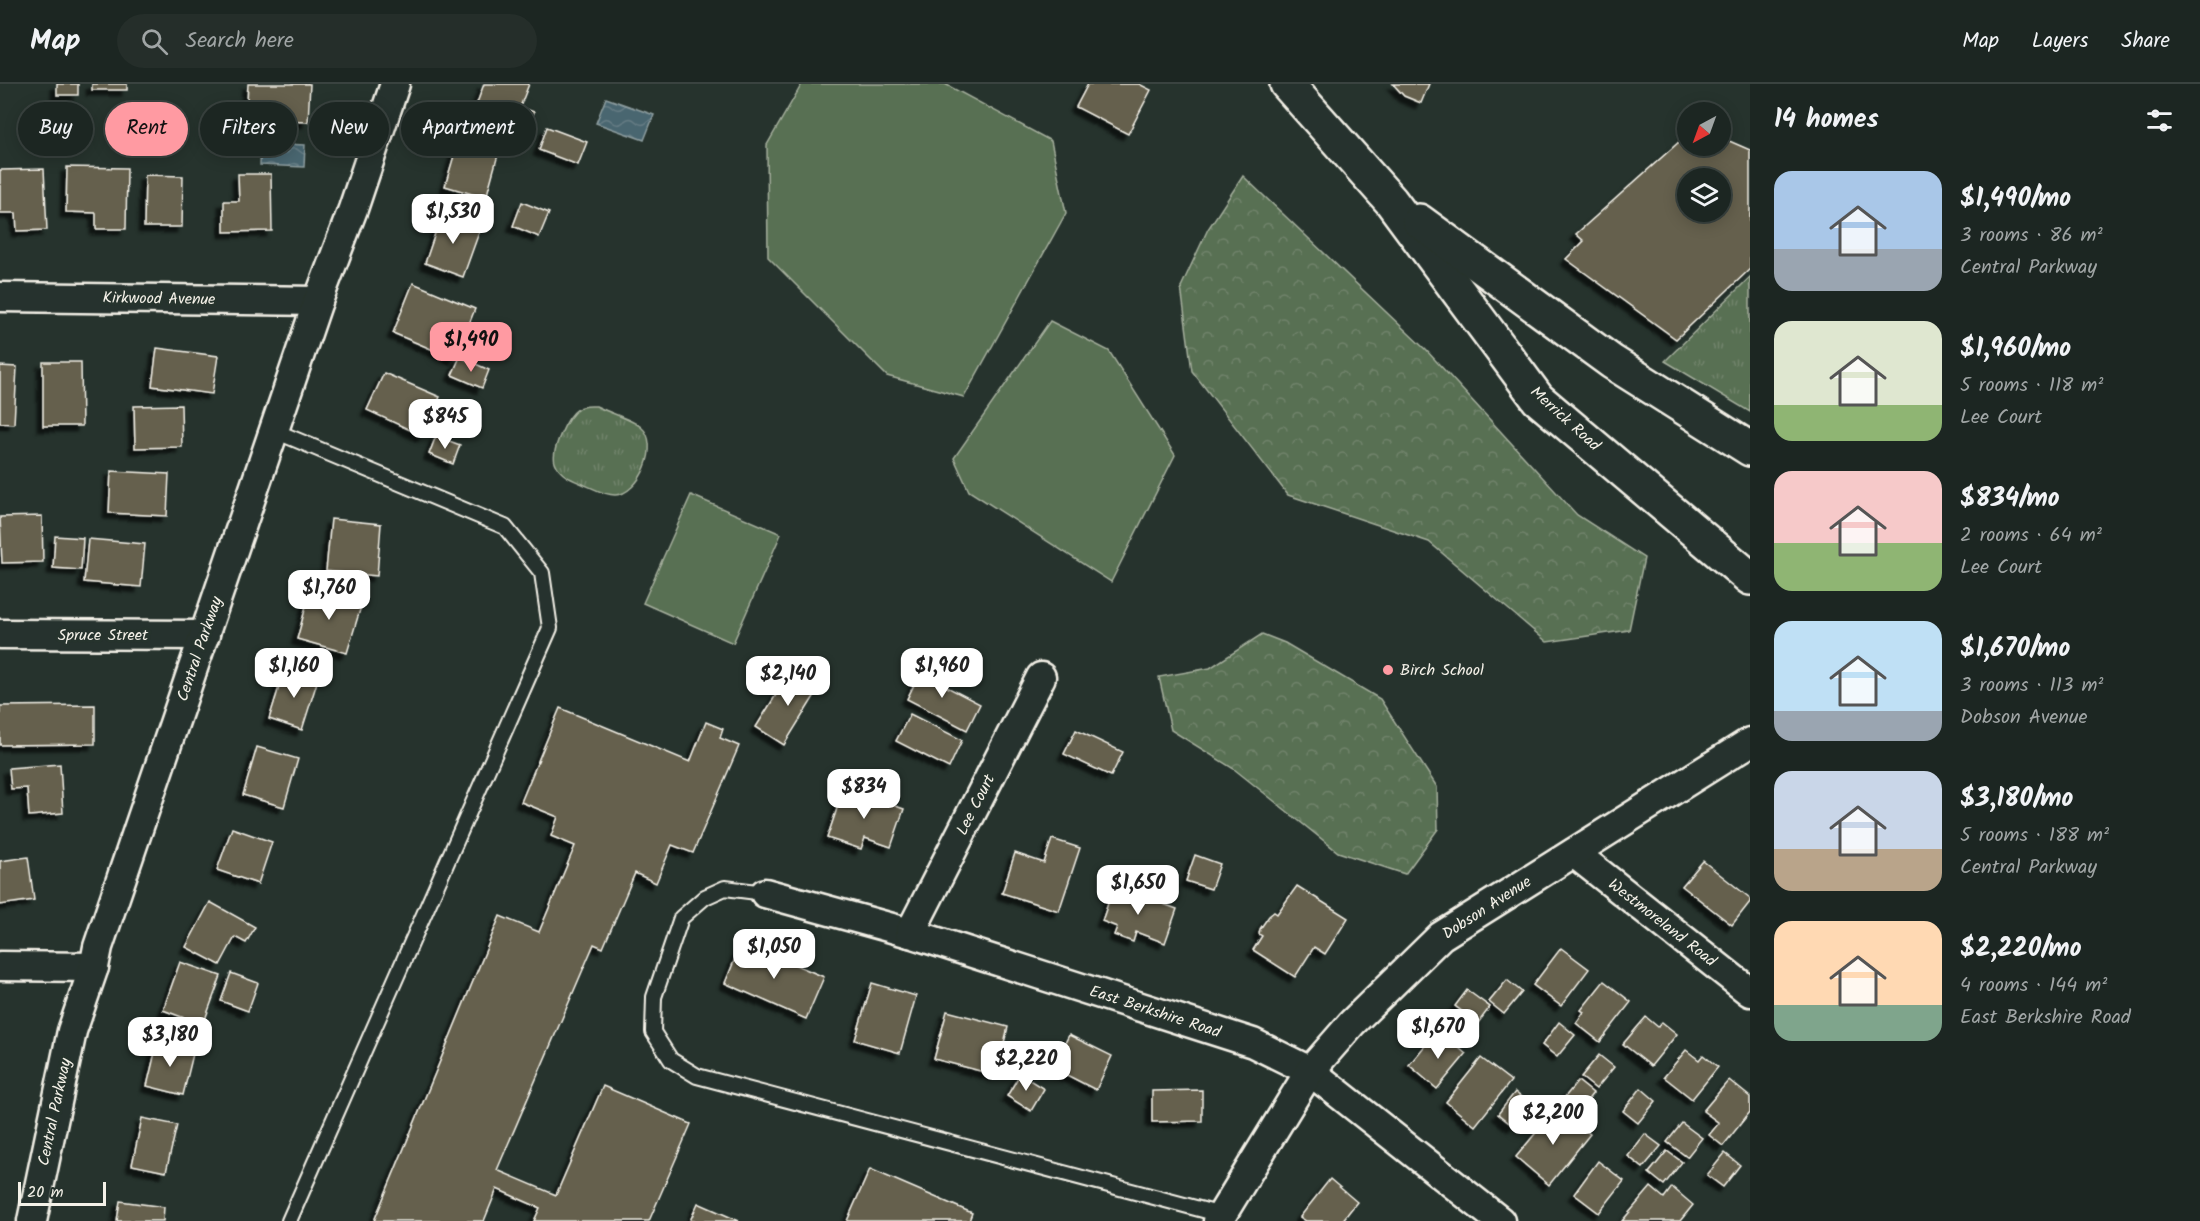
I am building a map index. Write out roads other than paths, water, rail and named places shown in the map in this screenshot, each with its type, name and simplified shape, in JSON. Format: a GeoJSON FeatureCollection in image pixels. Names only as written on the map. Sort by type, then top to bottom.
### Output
{"type":"FeatureCollection","features":[{"type":"Feature","properties":{"kind":"main road","name":"Merrick Road"},"geometry":{"type":"LineString","coordinates":[[1287,84],[1391,201],[1538,399],[1745,564]]}},
{"type":"Feature","properties":{"kind":"main road","name":"Merrick Road"},"geometry":{"type":"LineString","coordinates":[[1391,201],[1612,362],[1750,449]]}},
{"type":"Feature","properties":{"kind":"street","name":"Central Parkway"},"geometry":{"type":"LineString","coordinates":[[33,1221],[72,1031],[94,967],[98,947],[318,301],[353,209],[395,84]]}},
{"type":"Feature","properties":{"kind":"street","name":"Kirkwood Avenue"},"geometry":{"type":"LineString","coordinates":[[0,297],[318,301]]}},
{"type":"Feature","properties":{"kind":"street","name":"Spruce Street"},"geometry":{"type":"LineString","coordinates":[[0,634],[205,635]]}},
{"type":"Feature","properties":{"kind":"street","name":"Lee Court"},"geometry":{"type":"LineString","coordinates":[[910,933],[1041,677]]}},
{"type":"Feature","properties":{"kind":"street","name":"Dobson Avenue"},"geometry":{"type":"LineString","coordinates":[[1220,1218],[1310,1071],[1352,1023],[1441,936],[1750,742]]}},
{"type":"Feature","properties":{"kind":"street","name":"Westmoreland Road"},"geometry":{"type":"LineString","coordinates":[[1574,853],[1750,992]]}},
{"type":"Feature","properties":{"kind":"street","name":"East Berkshire Road"},"geometry":{"type":"LineString","coordinates":[[765,893],[910,933],[1252,1043],[1310,1071],[1500,1221]]}},
{"type":"Feature","properties":{"kind":"street"},"geometry":{"type":"LineString","coordinates":[[0,966],[94,967]]}},
{"type":"Feature","properties":{"kind":"lane"},"geometry":{"type":"LineString","coordinates":[[274,431],[505,527],[542,573],[550,628],[289,1221]]}},
{"type":"Feature","properties":{"kind":"lane"},"geometry":{"type":"LineString","coordinates":[[765,893],[725,888],[705,897],[681,918],[654,997],[653,1032],[671,1060],[697,1076],[1220,1218]]}},
{"type":"Feature","properties":{"kind":"water"},"geometry":{"type":"Polygon","coordinates":[[[606,98],[654,115],[644,140],[596,123],[606,98]]]}},
{"type":"Feature","properties":{"kind":"water"},"geometry":{"type":"Polygon","coordinates":[[[297,145],[305,145],[304,167],[260,165],[260,156],[297,156],[297,145]]]}},
{"type":"Feature","properties":{"kind":"place","name":"Birch School"},"geometry":{"type":"Point","coordinates":[1388,670]}}]}
